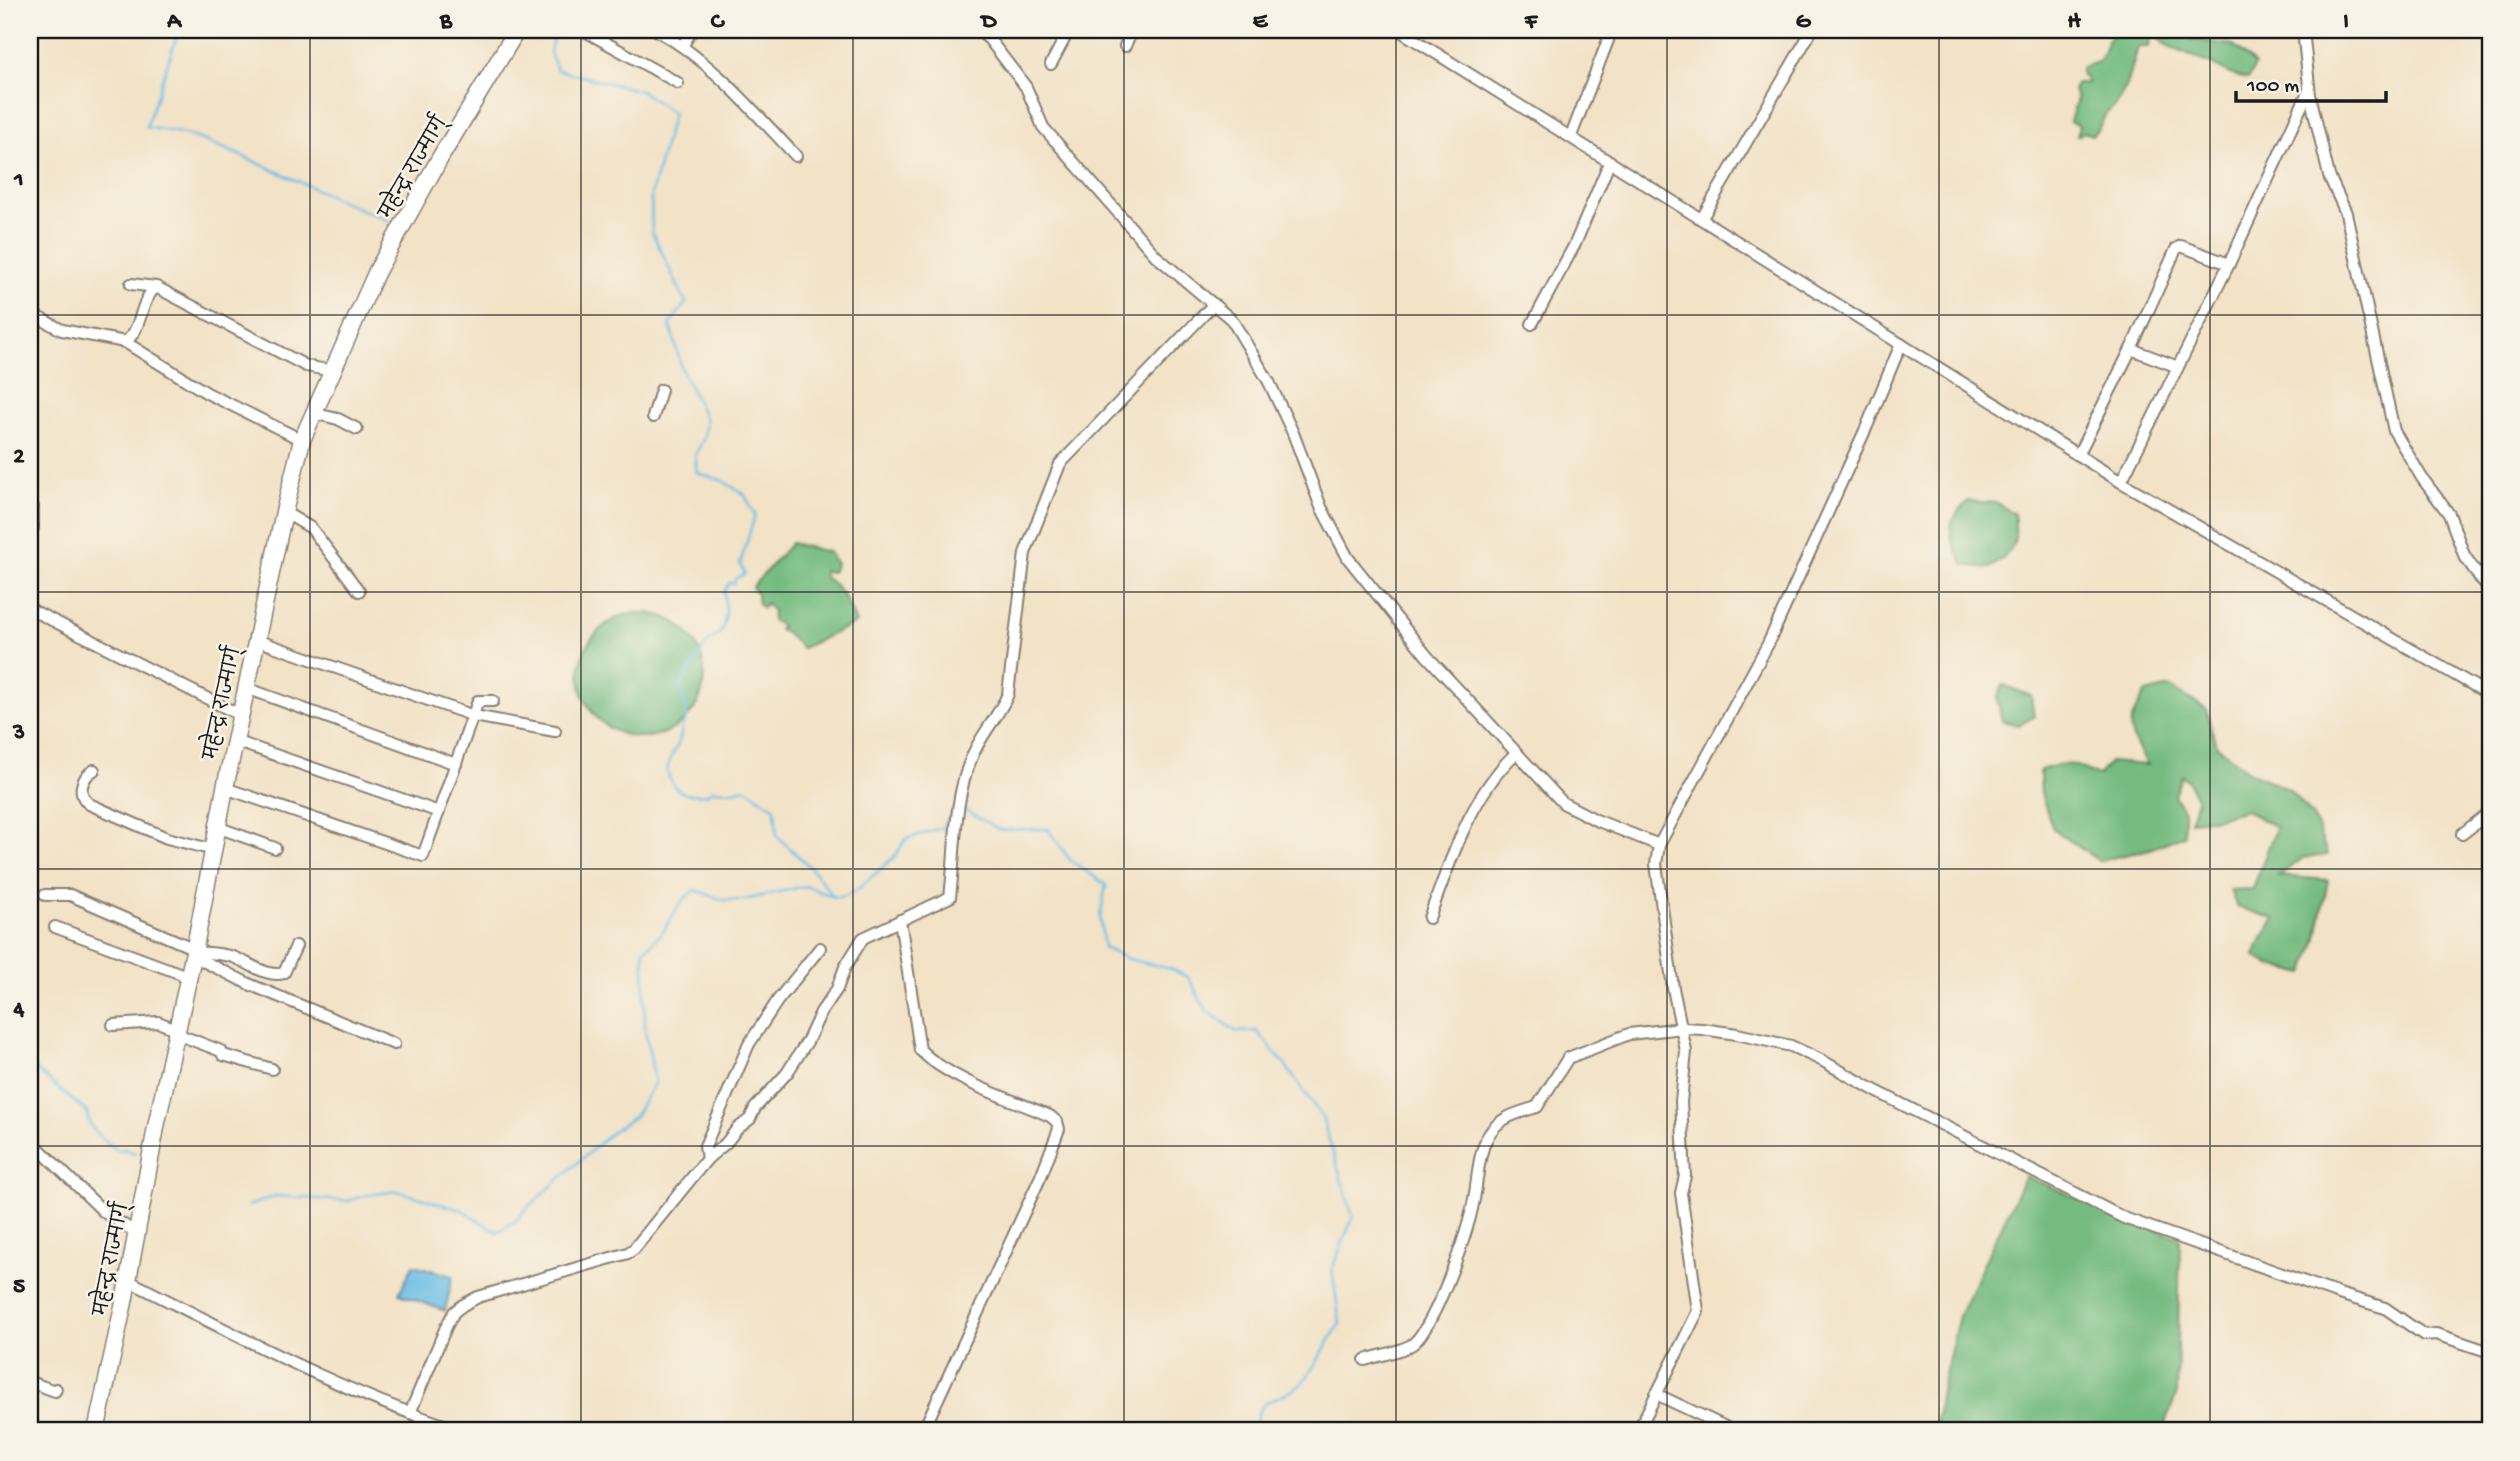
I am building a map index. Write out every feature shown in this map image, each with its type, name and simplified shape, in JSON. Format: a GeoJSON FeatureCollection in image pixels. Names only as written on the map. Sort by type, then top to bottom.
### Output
{"type":"FeatureCollection","features":[{"type":"Feature","properties":{"kind":"highway","name":"महेन्द्र राज्मार्ग्"},"geometry":{"type":"LineString","coordinates":[[96,1431],[240,715],[302,440],[312,412],[377,271],[440,158],[517,30]]}},
{"type":"Feature","properties":{"kind":"street"},"geometry":{"type":"LineString","coordinates":[[583,30],[678,83]]}},
{"type":"Feature","properties":{"kind":"street"},"geometry":{"type":"LineString","coordinates":[[656,30],[683,45],[718,74],[796,156]]}},
{"type":"Feature","properties":{"kind":"street"},"geometry":{"type":"LineString","coordinates":[[683,45],[692,30]]}},
{"type":"Feature","properties":{"kind":"street"},"geometry":{"type":"LineString","coordinates":[[978,30],[989,39],[1026,87],[1043,127],[1156,256],[1232,320],[1269,382],[1293,433],[1321,507],[1348,558],[1426,655],[1563,803],[1596,820],[1660,845]]}},
{"type":"Feature","properties":{"kind":"street"},"geometry":{"type":"LineString","coordinates":[[1051,64],[1069,30]]}},
{"type":"Feature","properties":{"kind":"street"},"geometry":{"type":"LineString","coordinates":[[1125,46],[1132,30]]}},
{"type":"Feature","properties":{"kind":"street"},"geometry":{"type":"LineString","coordinates":[[1399,30],[2121,482],[2490,695]]}},
{"type":"Feature","properties":{"kind":"street"},"geometry":{"type":"LineString","coordinates":[[1571,136],[1612,30]]}},
{"type":"Feature","properties":{"kind":"street"},"geometry":{"type":"LineString","coordinates":[[1702,218],[1812,30]]}},
{"type":"Feature","properties":{"kind":"street"},"geometry":{"type":"LineString","coordinates":[[2303,30],[2309,90],[2329,176],[2346,213],[2394,431],[2422,478],[2449,514],[2464,555],[2490,588]]}},
{"type":"Feature","properties":{"kind":"street"},"geometry":{"type":"LineString","coordinates":[[2121,482],[2229,264],[2309,90]]}},
{"type":"Feature","properties":{"kind":"street"},"geometry":{"type":"LineString","coordinates":[[1532,324],[1575,244],[1610,161]]}},
{"type":"Feature","properties":{"kind":"street"},"geometry":{"type":"LineString","coordinates":[[2078,455],[2131,349],[2177,247],[2181,246],[2229,264]]}},
{"type":"Feature","properties":{"kind":"street"},"geometry":{"type":"LineString","coordinates":[[131,284],[156,287],[306,366],[332,371]]}},
{"type":"Feature","properties":{"kind":"street"},"geometry":{"type":"LineString","coordinates":[[125,342],[132,337],[149,292],[156,287]]}},
{"type":"Feature","properties":{"kind":"street"},"geometry":{"type":"LineString","coordinates":[[410,1413],[454,1312],[478,1297],[628,1253],[648,1234],[667,1205],[707,1159],[750,1119],[755,1108],[787,1073],[837,989],[845,967],[863,938],[950,897],[960,792],[981,736],[1001,712],[1008,694],[1026,553],[1060,464],[1214,304]]}},
{"type":"Feature","properties":{"kind":"street"},"geometry":{"type":"LineString","coordinates":[[30,313],[62,330],[125,342],[207,393],[302,440]]}},
{"type":"Feature","properties":{"kind":"street"},"geometry":{"type":"LineString","coordinates":[[1638,1431],[1698,1311],[1681,1193],[1685,1176],[1682,1102],[1686,1051],[1673,988],[1656,864],[1660,845],[1768,644],[1901,344]]}},
{"type":"Feature","properties":{"kind":"street"},"geometry":{"type":"LineString","coordinates":[[2131,349],[2178,367]]}},
{"type":"Feature","properties":{"kind":"street"},"geometry":{"type":"LineString","coordinates":[[653,417],[661,390]]}},
{"type":"Feature","properties":{"kind":"street"},"geometry":{"type":"LineString","coordinates":[[312,412],[338,419],[357,429]]}},
{"type":"Feature","properties":{"kind":"street"},"geometry":{"type":"LineString","coordinates":[[30,505],[33,507],[33,528]]}},
{"type":"Feature","properties":{"kind":"street"},"geometry":{"type":"LineString","coordinates":[[284,512],[311,528],[359,591]]}},
{"type":"Feature","properties":{"kind":"street"},"geometry":{"type":"LineString","coordinates":[[2480,578],[2490,562]]}},
{"type":"Feature","properties":{"kind":"street"},"geometry":{"type":"LineString","coordinates":[[30,610],[240,715]]}},
{"type":"Feature","properties":{"kind":"street"},"geometry":{"type":"LineString","coordinates":[[256,640],[474,716],[555,732]]}},
{"type":"Feature","properties":{"kind":"street"},"geometry":{"type":"LineString","coordinates":[[246,688],[456,764]]}},
{"type":"Feature","properties":{"kind":"street"},"geometry":{"type":"LineString","coordinates":[[225,788],[423,856],[478,701],[493,701]]}},
{"type":"Feature","properties":{"kind":"street"},"geometry":{"type":"LineString","coordinates":[[235,741],[439,812]]}},
{"type":"Feature","properties":{"kind":"street"},"geometry":{"type":"LineString","coordinates":[[1429,918],[1463,832],[1478,803],[1500,768],[1516,753]]}},
{"type":"Feature","properties":{"kind":"street"},"geometry":{"type":"LineString","coordinates":[[94,770],[88,774],[81,791],[83,799],[89,804],[167,838],[214,850]]}},
{"type":"Feature","properties":{"kind":"street"},"geometry":{"type":"LineString","coordinates":[[2462,834],[2490,812]]}},
{"type":"Feature","properties":{"kind":"street"},"geometry":{"type":"LineString","coordinates":[[217,827],[275,848]]}},
{"type":"Feature","properties":{"kind":"street"},"geometry":{"type":"LineString","coordinates":[[45,895],[70,895],[194,953],[251,985],[394,1044]]}},
{"type":"Feature","properties":{"kind":"street"},"geometry":{"type":"LineString","coordinates":[[900,920],[920,1050],[931,1060],[972,1082],[1050,1116],[1057,1122],[1059,1129],[1041,1176],[923,1431]]}},
{"type":"Feature","properties":{"kind":"street"},"geometry":{"type":"LineString","coordinates":[[55,927],[187,976]]}},
{"type":"Feature","properties":{"kind":"street"},"geometry":{"type":"LineString","coordinates":[[194,953],[222,954],[275,975],[285,973],[296,946]]}},
{"type":"Feature","properties":{"kind":"street"},"geometry":{"type":"LineString","coordinates":[[707,1159],[705,1146],[748,1044],[778,1000],[820,948]]}},
{"type":"Feature","properties":{"kind":"street"},"geometry":{"type":"LineString","coordinates":[[113,1026],[158,1022],[221,1051],[223,1055],[272,1069]]}},
{"type":"Feature","properties":{"kind":"street"},"geometry":{"type":"LineString","coordinates":[[1365,1360],[1414,1344],[1429,1320],[1444,1289],[1466,1229],[1488,1136],[1507,1116],[1537,1107],[1568,1058],[1629,1034],[1683,1028],[1737,1034],[1791,1046],[2124,1218],[2385,1308],[2424,1335],[2436,1334],[2490,1352]]}},
{"type":"Feature","properties":{"kind":"street"},"geometry":{"type":"LineString","coordinates":[[30,1140],[104,1212],[136,1233]]}},
{"type":"Feature","properties":{"kind":"street"},"geometry":{"type":"LineString","coordinates":[[127,1280],[276,1355],[410,1413],[462,1431]]}},
{"type":"Feature","properties":{"kind":"street"},"geometry":{"type":"LineString","coordinates":[[30,1382],[55,1391],[56,1389]]}},
{"type":"Feature","properties":{"kind":"street"},"geometry":{"type":"LineString","coordinates":[[1656,1394],[1734,1431]]}},
{"type":"Feature","properties":{"kind":"green space"},"geometry":{"type":"Polygon","coordinates":[[[2113,30],[2177,30],[2194,40],[2233,45],[2255,65],[2248,79],[2237,77],[2169,47],[2157,38],[2150,38],[2149,47],[2138,47],[2127,85],[2099,128],[2092,135],[2084,132],[2077,136],[2079,126],[2070,122],[2077,98],[2073,90],[2077,83],[2088,83],[2080,72],[2082,67],[2101,58],[2113,30]]]}},
{"type":"Feature","properties":{"kind":"green space"},"geometry":{"type":"Polygon","coordinates":[[[1968,501],[1997,503],[2014,514],[2013,546],[2005,557],[1990,568],[1964,565],[1952,539],[1951,525],[1954,517],[1968,501]]]}},
{"type":"Feature","properties":{"kind":"green space"},"geometry":{"type":"Polygon","coordinates":[[[791,543],[829,552],[836,564],[832,572],[824,571],[824,577],[841,591],[856,623],[802,648],[779,630],[781,626],[772,620],[773,611],[766,603],[763,608],[758,604],[757,594],[752,587],[791,543]]]}},
{"type":"Feature","properties":{"kind":"green space"},"geometry":{"type":"Polygon","coordinates":[[[642,613],[666,618],[686,631],[699,651],[704,675],[699,699],[686,719],[666,732],[642,737],[618,732],[598,719],[585,699],[580,675],[585,651],[598,631],[618,618],[642,613]]]}},
{"type":"Feature","properties":{"kind":"green space"},"geometry":{"type":"Polygon","coordinates":[[[2003,685],[2031,696],[2034,717],[2019,725],[2002,721],[1997,698],[2003,685]]]}},
{"type":"Feature","properties":{"kind":"green space"},"geometry":{"type":"Polygon","coordinates":[[[2169,687],[2206,709],[2216,745],[2249,772],[2288,789],[2312,815],[2328,855],[2303,858],[2278,876],[2328,880],[2316,942],[2304,974],[2270,965],[2255,956],[2262,938],[2275,919],[2237,907],[2230,890],[2253,889],[2276,827],[2245,810],[2218,818],[2190,821],[2197,800],[2182,775],[2174,796],[2184,811],[2184,835],[2150,849],[2099,861],[2053,829],[2041,794],[2040,770],[2070,764],[2098,776],[2110,762],[2147,765],[2132,736],[2133,716],[2145,693],[2169,687]]]}},
{"type":"Feature","properties":{"kind":"green space"},"geometry":{"type":"Polygon","coordinates":[[[2025,1176],[2124,1218],[2180,1238],[2177,1393],[2162,1431],[1935,1431],[1941,1391],[1959,1316],[2025,1176]]]}},
{"type":"Feature","properties":{"kind":"water"},"geometry":{"type":"Polygon","coordinates":[[[413,1265],[453,1276],[445,1311],[399,1294],[413,1265]]]}},
{"type":"Feature","properties":{"kind":"waterway"},"geometry":{"type":"LineString","coordinates":[[179,30],[146,127],[182,133],[219,146],[388,220]]}},
{"type":"Feature","properties":{"kind":"waterway"},"geometry":{"type":"LineString","coordinates":[[555,30],[550,52],[557,70],[641,91],[673,113],[651,195],[652,232],[686,303],[670,324],[682,370],[706,420],[704,438],[695,455],[697,473],[721,480],[744,494],[755,515],[740,564],[745,574],[736,578],[734,583],[729,583],[724,592],[726,615],[722,631],[708,642],[679,688],[686,707],[686,717],[669,763],[668,776],[683,793],[707,794],[712,790],[732,791],[746,788],[775,808],[777,836],[811,868],[832,895]]}},
{"type":"Feature","properties":{"kind":"waterway"},"geometry":{"type":"LineString","coordinates":[[963,809],[1000,830],[1048,829],[1070,860],[1106,885],[1100,918],[1104,948],[1128,959],[1171,969],[1188,977],[1207,1011],[1237,1032],[1257,1031],[1322,1117],[1353,1217],[1332,1269],[1340,1323],[1301,1384],[1264,1404],[1257,1419],[1256,1431]]}},
{"type":"Feature","properties":{"kind":"waterway"},"geometry":{"type":"LineString","coordinates":[[249,1206],[275,1196],[349,1201],[362,1196],[397,1191],[462,1210],[497,1232],[516,1221],[613,1131],[635,1116],[655,1082],[645,1029],[644,950],[662,933],[689,894],[695,890],[723,900],[744,900],[806,886],[834,897],[842,897],[858,889],[894,857],[906,839],[941,828],[953,813]]}},
{"type":"Feature","properties":{"kind":"waterway"},"geometry":{"type":"LineString","coordinates":[[30,1065],[87,1112],[93,1130],[103,1139],[119,1151],[124,1149],[135,1153]]}}]}
